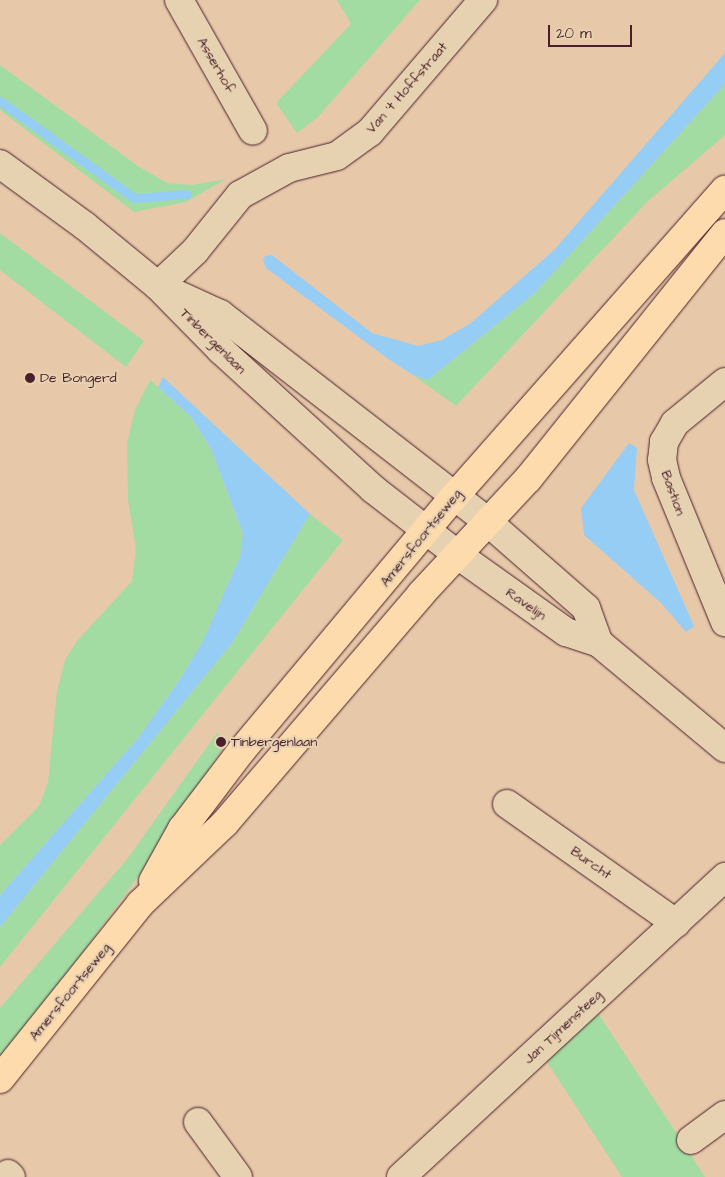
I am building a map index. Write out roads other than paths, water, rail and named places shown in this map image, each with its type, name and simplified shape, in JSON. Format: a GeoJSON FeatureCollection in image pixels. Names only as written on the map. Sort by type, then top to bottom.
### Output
{"type":"FeatureCollection","features":[{"type":"Feature","properties":{"kind":"main road","name":"Amersfoortseweg"},"geometry":{"type":"LineString","coordinates":[[140,904],[182,829],[220,776],[428,532],[453,498],[725,190]]}},
{"type":"Feature","properties":{"kind":"main road","name":"Amersfoortseweg"},"geometry":{"type":"LineString","coordinates":[[0,1079],[140,904],[226,823],[458,555],[528,479],[725,233]]}},
{"type":"Feature","properties":{"kind":"street","name":"Asserhof"},"geometry":{"type":"LineString","coordinates":[[179,0],[253,131]]}},
{"type":"Feature","properties":{"kind":"street","name":"Van 't Hoffstraat"},"geometry":{"type":"LineString","coordinates":[[158,286],[195,251],[240,195],[289,168],[337,156],[370,132],[483,0]]}},
{"type":"Feature","properties":{"kind":"street","name":"Tinbergenlaan"},"geometry":{"type":"LineString","coordinates":[[0,164],[85,226],[158,286],[221,350],[373,489],[458,555]]}},
{"type":"Feature","properties":{"kind":"street","name":"Tinbergenlaan"},"geometry":{"type":"LineString","coordinates":[[158,286],[220,314],[453,498],[489,523]]}},
{"type":"Feature","properties":{"kind":"street","name":"Bastion"},"geometry":{"type":"LineString","coordinates":[[725,382],[675,423],[664,442],[662,460],[666,478],[725,622]]}},
{"type":"Feature","properties":{"kind":"street","name":"Ravelijn"},"geometry":{"type":"LineString","coordinates":[[489,523],[586,608],[599,643]]}},
{"type":"Feature","properties":{"kind":"street","name":"Ravelijn"},"geometry":{"type":"LineString","coordinates":[[458,555],[566,632],[599,643],[721,737]]}},
{"type":"Feature","properties":{"kind":"street","name":"Burcht"},"geometry":{"type":"LineString","coordinates":[[506,804],[676,923]]}},
{"type":"Feature","properties":{"kind":"street","name":"Jan Tijmensteeg"},"geometry":{"type":"LineString","coordinates":[[401,1177],[725,877]]}},
{"type":"Feature","properties":{"kind":"street"},"geometry":{"type":"LineString","coordinates":[[691,1140],[725,1115]]}},
{"type":"Feature","properties":{"kind":"street"},"geometry":{"type":"LineString","coordinates":[[198,1122],[238,1177]]}},
{"type":"Feature","properties":{"kind":"water"},"geometry":{"type":"Polygon","coordinates":[[[725,53],[725,84],[534,294],[428,380],[413,375],[387,358],[266,268],[263,261],[265,256],[272,255],[372,333],[418,346],[442,340],[471,323],[554,250],[725,53]]]}},
{"type":"Feature","properties":{"kind":"water"},"geometry":{"type":"Polygon","coordinates":[[[163,377],[310,514],[232,643],[0,927],[0,895],[139,737],[180,679],[202,643],[240,557],[243,534],[211,449],[191,417],[158,387],[163,377]]]}},
{"type":"Feature","properties":{"kind":"water"},"geometry":{"type":"Polygon","coordinates":[[[629,443],[637,448],[634,490],[694,626],[686,632],[661,603],[584,535],[581,508],[629,443]]]}},
{"type":"Feature","properties":{"kind":"waterway"},"geometry":{"type":"LineString","coordinates":[[0,101],[134,198],[187,194]]}},
{"type":"Feature","properties":{"kind":"place","name":"De Bongerd"},"geometry":{"type":"Point","coordinates":[30,378]}},
{"type":"Feature","properties":{"kind":"place","name":"Tinbergenlaan"},"geometry":{"type":"Point","coordinates":[221,742]}}]}
